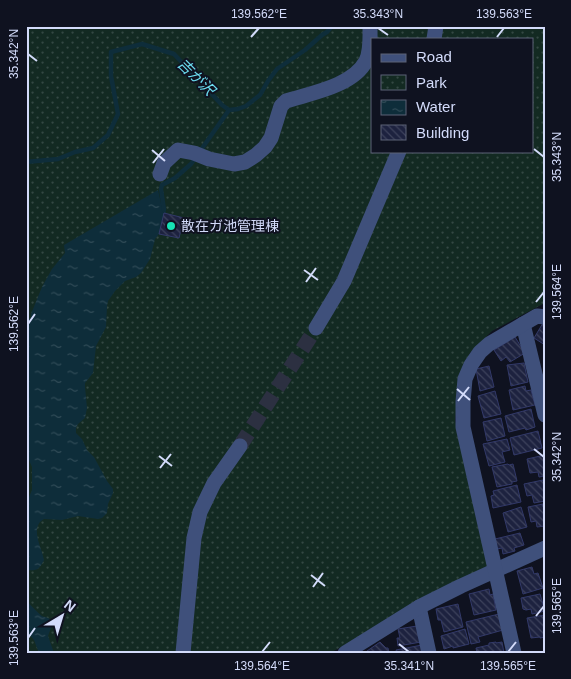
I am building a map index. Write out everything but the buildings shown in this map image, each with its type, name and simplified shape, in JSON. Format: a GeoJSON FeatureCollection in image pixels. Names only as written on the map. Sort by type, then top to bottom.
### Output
{"type":"FeatureCollection","features":[{"type":"Feature","properties":{"kind":"street"},"geometry":{"type":"LineString","coordinates":[[160,174],[164,163],[178,150],[234,164],[245,162],[256,155],[271,138],[281,106],[286,101],[344,82],[360,69],[366,61],[369,51],[370,26]]}},
{"type":"Feature","properties":{"kind":"street"},"geometry":{"type":"LineString","coordinates":[[316,328],[344,282],[399,152]]}},
{"type":"Feature","properties":{"kind":"street"},"geometry":{"type":"LineString","coordinates":[[514,653],[463,427],[465,380],[471,365],[480,352],[489,344],[536,316],[545,317]]}},
{"type":"Feature","properties":{"kind":"street"},"geometry":{"type":"LineString","coordinates":[[523,324],[545,415]]}},
{"type":"Feature","properties":{"kind":"street"},"geometry":{"type":"LineString","coordinates":[[183,653],[194,538],[200,512],[214,483],[240,446]]}},
{"type":"Feature","properties":{"kind":"street"},"geometry":{"type":"LineString","coordinates":[[349,652],[419,607],[545,548]]}},
{"type":"Feature","properties":{"kind":"street"},"geometry":{"type":"LineString","coordinates":[[419,607],[429,653]]}},
{"type":"Feature","properties":{"kind":"green space"},"geometry":{"type":"Polygon","coordinates":[[[26,26],[545,26],[545,305],[543,304],[492,331],[470,353],[460,379],[455,420],[490,567],[330,653],[26,653],[26,26]]]}},
{"type":"Feature","properties":{"kind":"water"},"geometry":{"type":"Polygon","coordinates":[[[158,190],[162,208],[166,212],[159,234],[155,239],[150,259],[141,273],[125,281],[108,301],[106,327],[96,346],[93,373],[85,383],[87,408],[85,418],[76,428],[76,433],[94,457],[113,489],[107,513],[98,519],[78,516],[62,520],[44,519],[37,527],[37,532],[44,560],[37,569],[26,570],[26,504],[32,490],[32,467],[26,458],[26,322],[31,317],[42,287],[52,269],[65,253],[64,245],[158,190]]]}},
{"type":"Feature","properties":{"kind":"water"},"geometry":{"type":"Polygon","coordinates":[[[26,601],[42,616],[49,618],[53,622],[48,636],[54,653],[39,653],[34,640],[26,631],[26,601]]]}},
{"type":"Feature","properties":{"kind":"waterway","name":"吉が沢"},"geometry":{"type":"LineString","coordinates":[[26,162],[58,159],[75,152],[93,148],[108,135],[118,114],[111,76],[111,52],[142,44],[174,54],[222,105],[229,110],[238,109],[246,106],[260,95],[277,69],[305,50],[332,26]]}},
{"type":"Feature","properties":{"kind":"waterway"},"geometry":{"type":"LineString","coordinates":[[164,210],[162,185],[175,178],[191,164],[229,110]]}},
{"type":"Feature","properties":{"kind":"tunnel"},"geometry":{"type":"LineString","coordinates":[[240,446],[316,328]]}},
{"type":"Feature","properties":{"kind":"place","name":"散在ガ池管理棟"},"geometry":{"type":"Point","coordinates":[171,226]}}]}
